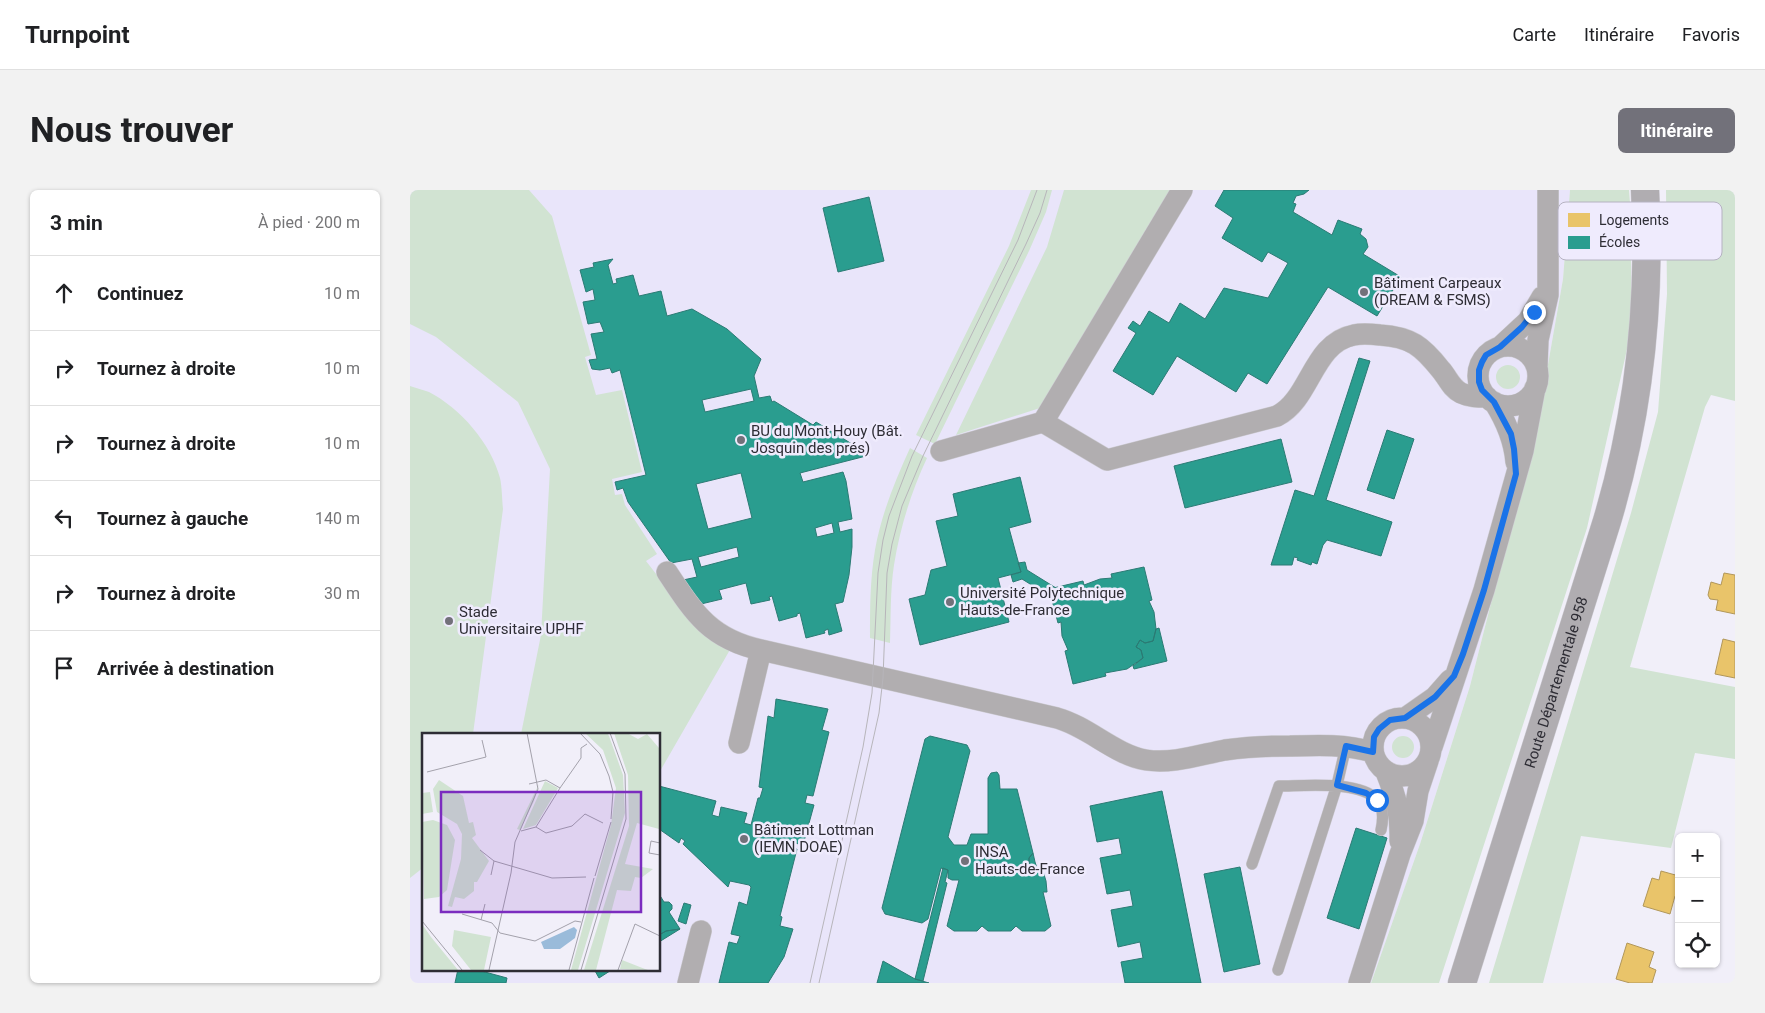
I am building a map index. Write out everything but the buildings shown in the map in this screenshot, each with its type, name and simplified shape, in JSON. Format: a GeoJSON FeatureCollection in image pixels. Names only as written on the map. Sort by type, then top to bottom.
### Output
{"type":"FeatureCollection","features":[{"type":"Feature","properties":{"kind":"main road","name":"Route Départementale 958"},"geometry":{"type":"LineString","coordinates":[[1462,983],[1612,504],[1639,378],[1647,260]]}},
{"type":"Feature","properties":{"kind":"street"},"geometry":{"type":"LineString","coordinates":[[941,451],[1043,422],[1182,190]]}},
{"type":"Feature","properties":{"kind":"street"},"geometry":{"type":"LineString","coordinates":[[1536,366],[1538,340],[1548,302],[1548,190]]}},
{"type":"Feature","properties":{"kind":"street"},"geometry":{"type":"LineString","coordinates":[[1516,474],[1511,434],[1490,399],[1482,390],[1479,382],[1479,370],[1486,355],[1500,347],[1528,321],[1542,297],[1549,278]]}},
{"type":"Feature","properties":{"kind":"street"},"geometry":{"type":"LineString","coordinates":[[1043,422],[1107,460],[1277,416],[1291,407],[1323,356],[1334,344],[1352,335],[1396,336],[1414,343],[1436,364],[1458,392],[1470,396],[1490,399],[1507,406],[1520,403],[1528,398],[1535,388]]}},
{"type":"Feature","properties":{"kind":"street"},"geometry":{"type":"LineString","coordinates":[[1360,983],[1400,854],[1413,821],[1418,791],[1454,676],[1484,590],[1523,451],[1538,375],[1533,358],[1524,350],[1512,346],[1500,347]]}},
{"type":"Feature","properties":{"kind":"street"},"geometry":{"type":"LineString","coordinates":[[667,572],[694,613],[708,625],[736,643],[1057,718],[1082,728],[1128,755],[1147,760],[1168,761],[1248,747],[1328,744],[1373,752]]}},
{"type":"Feature","properties":{"kind":"street"},"geometry":{"type":"LineString","coordinates":[[739,743],[761,650]]}},
{"type":"Feature","properties":{"kind":"street"},"geometry":{"type":"LineString","coordinates":[[1405,718],[1435,697],[1454,676]]}},
{"type":"Feature","properties":{"kind":"street"},"geometry":{"type":"LineString","coordinates":[[1386,772],[1400,776],[1409,776],[1422,769],[1430,754],[1430,738],[1422,726],[1414,720],[1405,718],[1390,720],[1379,729],[1374,737],[1373,752],[1376,761],[1386,772],[1396,795],[1400,814],[1400,854]]}},
{"type":"Feature","properties":{"kind":"street"},"geometry":{"type":"LineString","coordinates":[[688,983],[701,931]]}},
{"type":"Feature","properties":{"kind":"lane"},"geometry":{"type":"LineString","coordinates":[[1278,970],[1337,785],[1346,746]]}},
{"type":"Feature","properties":{"kind":"lane"},"geometry":{"type":"LineString","coordinates":[[1252,864],[1279,786],[1337,785],[1366,793],[1377,800],[1382,811],[1381,830]]}},
{"type":"Feature","properties":{"kind":"shaded area","name":"Université Polytechnique Hauts-de-France"},"geometry":{"type":"Polygon","coordinates":[[[410,190],[1570,190],[1569,202],[1558,202],[1558,260],[1564,260],[1563,279],[1540,410],[1470,686],[1420,844],[1371,983],[410,983],[410,190]]]}},
{"type":"Feature","properties":{"kind":"green space"},"geometry":{"type":"Polygon","coordinates":[[[410,190],[529,190],[552,216],[591,355],[585,357],[596,395],[622,390],[642,472],[612,479],[615,495],[622,494],[625,505],[657,554],[646,561],[681,606],[731,648],[660,771],[660,733],[521,733],[541,635],[550,469],[518,402],[436,337],[410,324],[410,190]]]}},
{"type":"Feature","properties":{"kind":"green space"},"geometry":{"type":"Polygon","coordinates":[[[1031,190],[1052,190],[1046,212],[935,444],[916,435],[1009,246],[1031,190]]]}},
{"type":"Feature","properties":{"kind":"green space"},"geometry":{"type":"Polygon","coordinates":[[[1064,190],[1170,190],[1040,408],[956,435],[1047,247],[1064,190]]]}},
{"type":"Feature","properties":{"kind":"green space"},"geometry":{"type":"Polygon","coordinates":[[[1570,190],[1629,190],[1630,202],[1569,202],[1570,190]]]}},
{"type":"Feature","properties":{"kind":"green space"},"geometry":{"type":"Polygon","coordinates":[[[1666,190],[1735,190],[1735,401],[1711,395],[1705,407],[1630,667],[1735,687],[1735,759],[1695,753],[1671,848],[1581,836],[1543,983],[1489,983],[1631,513],[1658,412],[1667,294],[1667,260],[1722,260],[1722,202],[1666,202],[1666,190]]]}},
{"type":"Feature","properties":{"kind":"green space"},"geometry":{"type":"Polygon","coordinates":[[[1564,260],[1631,260],[1632,327],[1587,528],[1439,983],[1371,983],[1420,844],[1470,686],[1540,410],[1563,279],[1564,260]]]}},
{"type":"Feature","properties":{"kind":"green space"},"geometry":{"type":"Polygon","coordinates":[[[1508,365],[1516,369],[1520,377],[1516,385],[1508,389],[1500,385],[1496,377],[1500,369],[1508,365]]]}},
{"type":"Feature","properties":{"kind":"green space","name":"Stade Universitaire UPHF"},"geometry":{"type":"Polygon","coordinates":[[[410,386],[429,392],[441,399],[473,428],[496,465],[502,489],[503,509],[473,733],[422,733],[422,869],[410,878],[410,386]]]}},
{"type":"Feature","properties":{"kind":"green space"},"geometry":{"type":"Polygon","coordinates":[[[910,448],[927,458],[911,497],[896,551],[892,584],[890,643],[870,638],[872,572],[875,550],[885,511],[910,448]]]}},
{"type":"Feature","properties":{"kind":"green space"},"geometry":{"type":"Polygon","coordinates":[[[1403,736],[1411,739],[1414,747],[1411,755],[1403,758],[1395,755],[1392,747],[1395,739],[1403,736]]]}},
{"type":"Feature","properties":{"kind":"tram line"},"geometry":{"type":"LineString","coordinates":[[810,983],[863,747],[872,693],[878,573],[889,516],[912,456],[1018,240],[1037,190]]}},
{"type":"Feature","properties":{"kind":"tram line"},"geometry":{"type":"LineString","coordinates":[[819,983],[879,713],[883,678],[887,573],[902,506],[923,456],[1026,244],[1040,213],[1047,190]]}},
{"type":"Feature","properties":{"kind":"place","name":"Bâtiment Carpeaux (DREAM & FSMS)"},"geometry":{"type":"Point","coordinates":[1364,292]}},
{"type":"Feature","properties":{"kind":"place","name":"BU du Mont Houy (Bât. Josquin des prés)"},"geometry":{"type":"Point","coordinates":[741,440]}},
{"type":"Feature","properties":{"kind":"place","name":"Université Polytechnique Hauts-de-France"},"geometry":{"type":"Point","coordinates":[950,602]}},
{"type":"Feature","properties":{"kind":"place","name":"Stade Universitaire UPHF"},"geometry":{"type":"Point","coordinates":[449,621]}},
{"type":"Feature","properties":{"kind":"place","name":"Bâtiment Lottman (IEMN DOAE)"},"geometry":{"type":"Point","coordinates":[744,839]}},
{"type":"Feature","properties":{"kind":"place","name":"INSA Hauts-de-France"},"geometry":{"type":"Point","coordinates":[965,861]}},
{"type":"Feature","properties":{"kind":"route"},"geometry":{"type":"LineString","coordinates":[[1377,800],[1366,793],[1337,785],[1346,746],[1373,752],[1374,737],[1382,725],[1390,720],[1405,718],[1428,703],[1454,676],[1484,590],[1516,474],[1511,434],[1494,402],[1482,390],[1478,374],[1486,355],[1500,347],[1528,321],[1534,312]]}}]}
